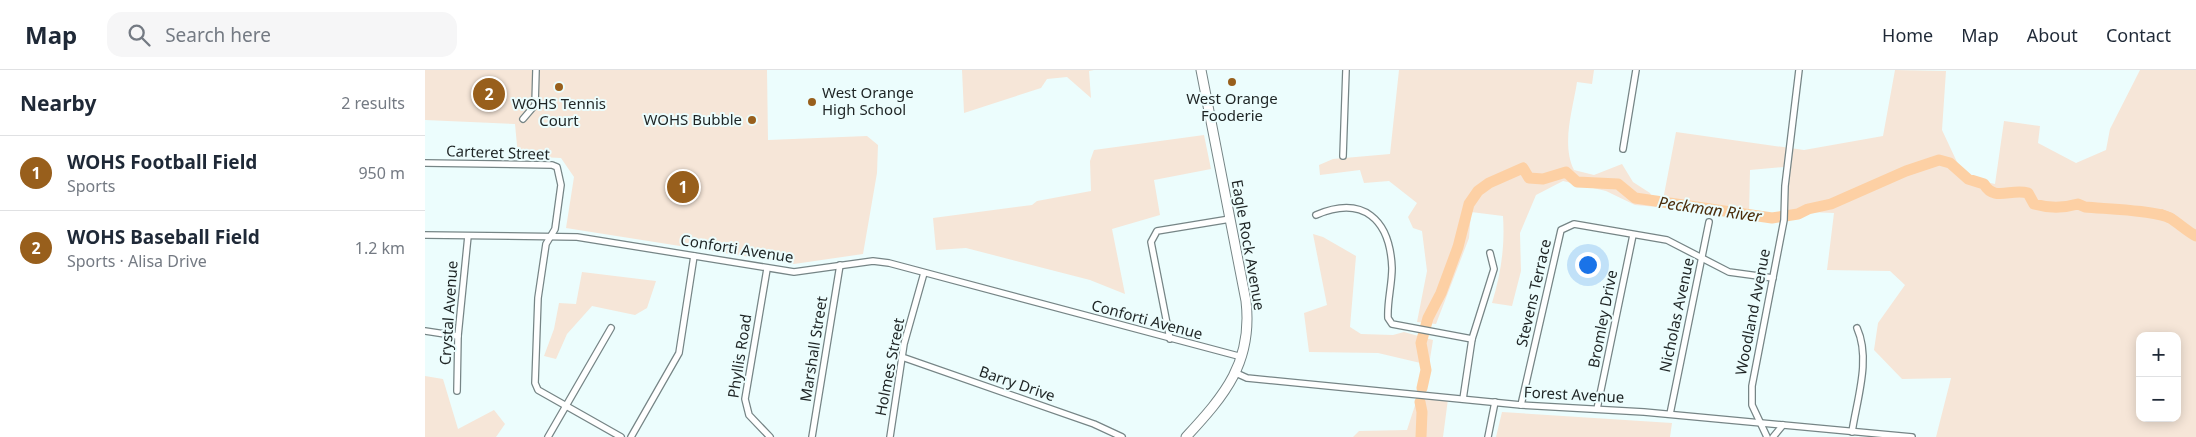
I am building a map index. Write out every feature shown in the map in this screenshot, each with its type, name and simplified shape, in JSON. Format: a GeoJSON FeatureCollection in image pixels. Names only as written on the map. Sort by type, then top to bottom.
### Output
{"type":"FeatureCollection","features":[{"type":"Feature","properties":{"kind":"main road","name":"Eagle Rock Avenue"},"geometry":{"type":"LineString","coordinates":[[1186,437],[1215,406],[1236,373],[1248,333],[1248,312],[1201,70]]}},
{"type":"Feature","properties":{"kind":"street"},"geometry":{"type":"LineString","coordinates":[[523,119],[535,105],[536,70]]}},
{"type":"Feature","properties":{"kind":"street"},"geometry":{"type":"LineString","coordinates":[[1343,156],[1346,70]]}},
{"type":"Feature","properties":{"kind":"street"},"geometry":{"type":"LineString","coordinates":[[1623,149],[1636,70]]}},
{"type":"Feature","properties":{"kind":"street","name":"Woodland Avenue"},"geometry":{"type":"LineString","coordinates":[[1767,437],[1752,405],[1751,386],[1784,217],[1785,186],[1799,70]]}},
{"type":"Feature","properties":{"kind":"street","name":"Carteret Street"},"geometry":{"type":"LineString","coordinates":[[425,163],[552,165],[557,167],[560,173],[561,185],[555,230],[549,238]]}},
{"type":"Feature","properties":{"kind":"street"},"geometry":{"type":"LineString","coordinates":[[1316,215],[1331,209],[1346,207],[1359,209],[1378,220],[1385,230],[1391,256],[1388,318],[1395,326],[1471,338]]}},
{"type":"Feature","properties":{"kind":"street"},"geometry":{"type":"LineString","coordinates":[[1170,339],[1151,242],[1153,236],[1157,231],[1231,219]]}},
{"type":"Feature","properties":{"kind":"street","name":"Nicholas Avenue"},"geometry":{"type":"LineString","coordinates":[[1670,414],[1709,222]]}},
{"type":"Feature","properties":{"kind":"street","name":"Stevens Terrace"},"geometry":{"type":"LineString","coordinates":[[1521,405],[1561,230],[1574,224],[1667,240],[1729,272],[1773,278]]}},
{"type":"Feature","properties":{"kind":"street","name":"Bromley Drive"},"geometry":{"type":"LineString","coordinates":[[1597,409],[1633,234]]}},
{"type":"Feature","properties":{"kind":"street","name":"Conforti Avenue"},"geometry":{"type":"LineString","coordinates":[[425,235],[600,240],[793,272],[873,261],[924,272],[1242,357]]}},
{"type":"Feature","properties":{"kind":"street","name":"Crystal Avenue"},"geometry":{"type":"LineString","coordinates":[[457,391],[458,336],[468,236]]}},
{"type":"Feature","properties":{"kind":"street"},"geometry":{"type":"LineString","coordinates":[[549,238],[546,244],[538,298],[535,383],[538,390],[621,437]]}},
{"type":"Feature","properties":{"kind":"street"},"geometry":{"type":"LineString","coordinates":[[1463,399],[1471,338],[1494,269],[1490,253]]}},
{"type":"Feature","properties":{"kind":"street"},"geometry":{"type":"LineString","coordinates":[[631,437],[679,353],[695,256]]}},
{"type":"Feature","properties":{"kind":"street","name":"Marshall Street"},"geometry":{"type":"LineString","coordinates":[[812,437],[840,265]]}},
{"type":"Feature","properties":{"kind":"street","name":"Phyllis Road"},"geometry":{"type":"LineString","coordinates":[[767,269],[745,399],[749,415],[770,437]]}},
{"type":"Feature","properties":{"kind":"street","name":"Holmes Street"},"geometry":{"type":"LineString","coordinates":[[889,437],[902,357],[924,272]]}},
{"type":"Feature","properties":{"kind":"street"},"geometry":{"type":"LineString","coordinates":[[548,437],[611,328]]}},
{"type":"Feature","properties":{"kind":"street"},"geometry":{"type":"LineString","coordinates":[[1852,432],[1863,365],[1863,341],[1857,328]]}},
{"type":"Feature","properties":{"kind":"street"},"geometry":{"type":"LineString","coordinates":[[425,331],[458,336]]}},
{"type":"Feature","properties":{"kind":"street","name":"Barry Drive"},"geometry":{"type":"LineString","coordinates":[[902,357],[1094,424],[1122,437]]}},
{"type":"Feature","properties":{"kind":"street","name":"Forest Avenue"},"geometry":{"type":"LineString","coordinates":[[1236,373],[1247,378],[1521,405],[1670,414],[1884,436],[1912,437]]}},
{"type":"Feature","properties":{"kind":"street"},"geometry":{"type":"LineString","coordinates":[[1488,437],[1495,402]]}},
{"type":"Feature","properties":{"kind":"street"},"geometry":{"type":"LineString","coordinates":[[1773,437],[1783,425]]}},
{"type":"Feature","properties":{"kind":"shaded area"},"geometry":{"type":"Polygon","coordinates":[[[425,70],[767,70],[768,140],[867,136],[878,145],[877,173],[863,254],[794,264],[566,228],[574,177],[561,158],[518,156],[515,124],[425,120],[425,70]]]}},
{"type":"Feature","properties":{"kind":"shaded area"},"geometry":{"type":"Polygon","coordinates":[[[962,70],[1094,70],[1089,71],[1091,98],[1067,77],[1047,79],[1041,88],[964,113],[962,70]]]}},
{"type":"Feature","properties":{"kind":"shaded area"},"geometry":{"type":"Polygon","coordinates":[[[1399,70],[1594,70],[1592,84],[1577,82],[1568,138],[1570,160],[1574,170],[1594,175],[1622,164],[1633,182],[1650,193],[1657,207],[1635,205],[1606,191],[1563,181],[1536,195],[1520,233],[1521,271],[1512,306],[1492,303],[1502,260],[1503,216],[1471,212],[1469,238],[1436,324],[1417,322],[1427,271],[1422,231],[1413,228],[1408,217],[1417,203],[1389,181],[1364,183],[1360,170],[1320,175],[1319,165],[1333,159],[1390,154],[1399,70]]]}},
{"type":"Feature","properties":{"kind":"shaded area"},"geometry":{"type":"Polygon","coordinates":[[[1895,70],[1946,71],[1942,130],[1964,177],[1995,184],[2004,121],[2040,126],[2038,143],[2076,163],[2106,150],[2110,129],[2140,70],[2196,70],[2196,437],[1936,437],[1951,378],[1902,379],[1874,350],[1878,323],[1905,285],[1890,271],[1827,270],[1834,213],[1784,211],[1784,167],[1750,170],[1749,216],[1662,205],[1676,132],[1804,150],[1883,136],[1895,70]]]}},
{"type":"Feature","properties":{"kind":"shaded area"},"geometry":{"type":"Polygon","coordinates":[[[1204,135],[1211,169],[1154,180],[1160,215],[1112,229],[1125,294],[1090,280],[966,248],[936,250],[933,218],[1032,205],[1037,201],[1091,191],[1090,161],[1094,150],[1204,135]]]}},
{"type":"Feature","properties":{"kind":"shaded area"},"geometry":{"type":"Polygon","coordinates":[[[2119,206],[2139,208],[2151,214],[2162,209],[2174,214],[2196,231],[2196,241],[2169,215],[2157,215],[2153,218],[2118,211],[2119,206]]]}},
{"type":"Feature","properties":{"kind":"shaded area"},"geometry":{"type":"Polygon","coordinates":[[[1313,234],[1323,237],[1356,256],[1350,327],[1361,334],[1393,335],[1404,332],[1433,340],[1429,365],[1378,353],[1309,352],[1304,313],[1327,305],[1313,234]]]}},
{"type":"Feature","properties":{"kind":"shaded area"},"geometry":{"type":"Polygon","coordinates":[[[582,272],[656,281],[647,308],[635,315],[592,306],[567,334],[556,359],[544,356],[554,329],[559,303],[576,304],[582,272]]]}},
{"type":"Feature","properties":{"kind":"shaded area"},"geometry":{"type":"Polygon","coordinates":[[[425,376],[443,379],[458,429],[494,410],[505,424],[496,437],[425,437],[425,376]]]}},
{"type":"Feature","properties":{"kind":"shaded area"},"geometry":{"type":"Polygon","coordinates":[[[1418,396],[1448,399],[1443,437],[1353,437],[1359,431],[1407,430],[1418,396]]]}},
{"type":"Feature","properties":{"kind":"shaded area"},"geometry":{"type":"Polygon","coordinates":[[[1502,412],[1672,423],[1670,437],[1496,437],[1502,412]]]}},
{"type":"Feature","properties":{"kind":"waterway","name":"Peckman River"},"geometry":{"type":"LineString","coordinates":[[1422,388],[1426,370],[1421,343],[1428,318],[1441,293],[1458,247],[1469,204],[1478,191],[1489,183],[1523,168],[1529,178],[1543,179],[1566,172],[1577,182],[1618,184],[1635,198],[1772,218],[1798,214],[1808,209],[1831,204],[1906,171],[1939,160],[1950,163],[1968,179],[1984,184],[1993,192],[2028,193],[2034,204],[2050,207],[2078,204],[2085,207],[2129,210],[2163,215],[2196,236]]}},
{"type":"Feature","properties":{"kind":"waterway","name":"Peckman River"},"geometry":{"type":"LineString","coordinates":[[1420,402],[1422,412],[1421,437]]}},
{"type":"Feature","properties":{"kind":"place","name":"West Orange Fooderie"},"geometry":{"type":"Point","coordinates":[1232,82]}},
{"type":"Feature","properties":{"kind":"place","name":"WOHS Tennis Court"},"geometry":{"type":"Point","coordinates":[559,87]}},
{"type":"Feature","properties":{"kind":"place","name":"WOHS Baseball Field"},"geometry":{"type":"Point","coordinates":[489,94]}},
{"type":"Feature","properties":{"kind":"place","name":"West Orange High School"},"geometry":{"type":"Point","coordinates":[812,102]}},
{"type":"Feature","properties":{"kind":"place","name":"WOHS Bubble"},"geometry":{"type":"Point","coordinates":[752,120]}},
{"type":"Feature","properties":{"kind":"place","name":"WOHS Football Field"},"geometry":{"type":"Point","coordinates":[683,187]}}]}
